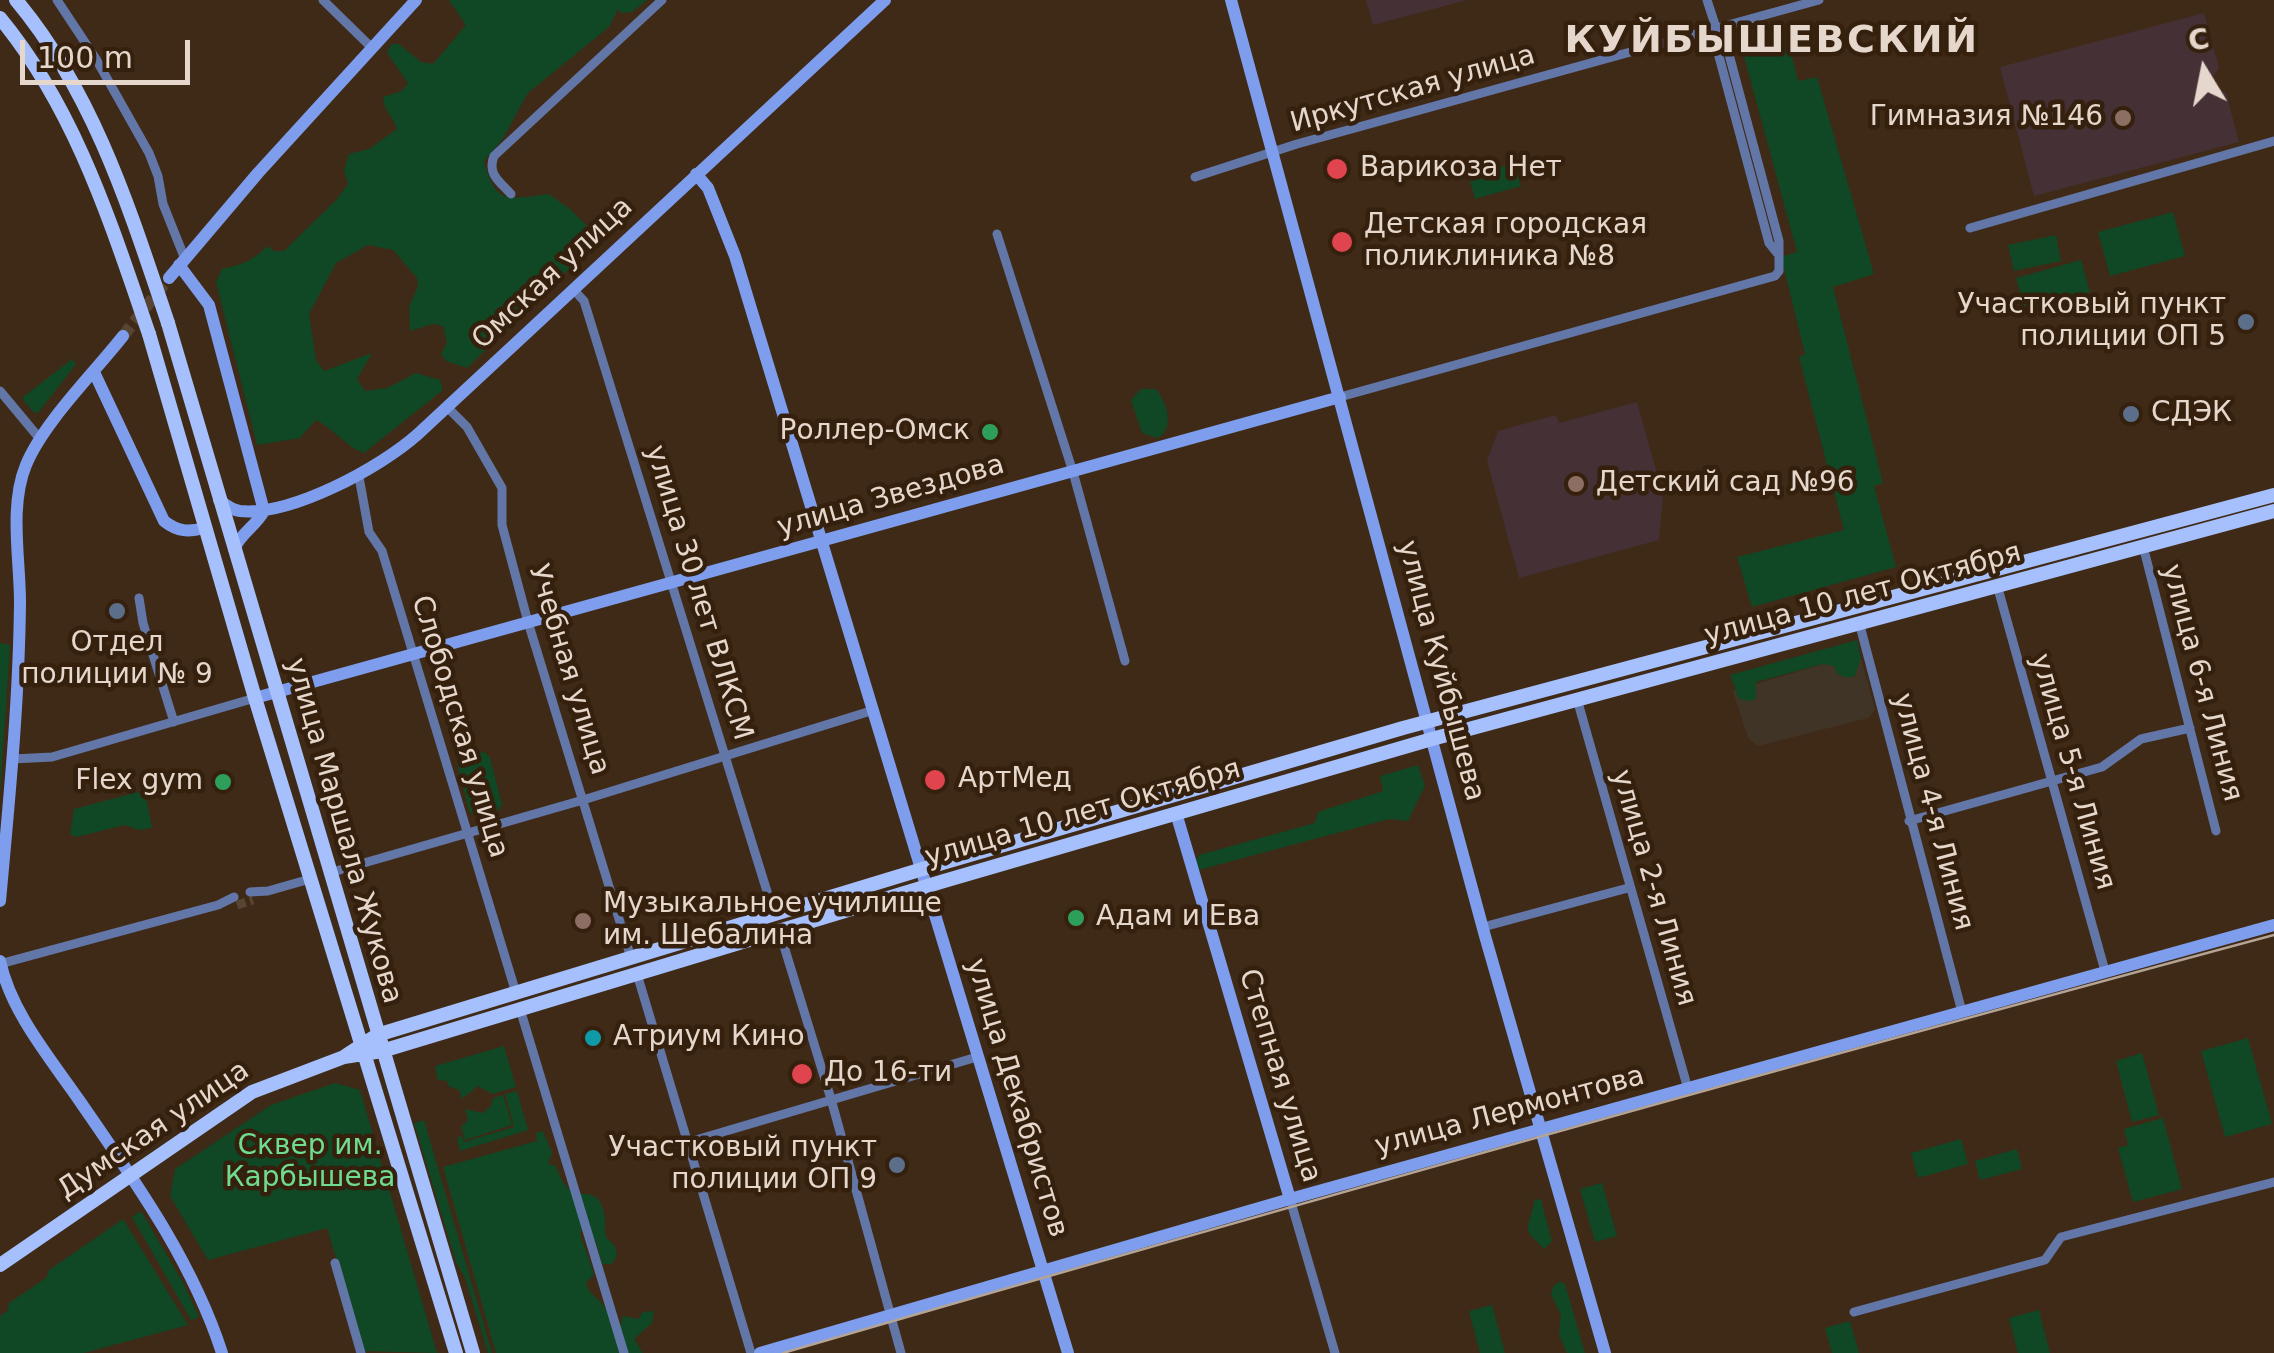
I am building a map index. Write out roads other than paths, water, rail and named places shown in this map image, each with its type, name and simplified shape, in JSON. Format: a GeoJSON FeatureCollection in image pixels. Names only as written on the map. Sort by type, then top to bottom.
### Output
{"type":"FeatureCollection","features":[{"type":"Feature","properties":{"kind":"main road","name":"улица Маршала Жукова"},"geometry":{"type":"LineString","coordinates":[[16,0],[76,88],[115,168],[168,323],[473,1353]]}},
{"type":"Feature","properties":{"kind":"main road","name":"улица Маршала Жукова"},"geometry":{"type":"LineString","coordinates":[[0,18],[56,102],[95,178],[149,334],[255,698],[456,1353]]}},
{"type":"Feature","properties":{"kind":"main road","name":"улица 10 лет Октября"},"geometry":{"type":"LineString","coordinates":[[344,1056],[516,993],[1427,721],[2274,495]]}},
{"type":"Feature","properties":{"kind":"main road","name":"улица 10 лет Октября"},"geometry":{"type":"LineString","coordinates":[[380,1043],[520,1009],[1432,739],[2274,511]]}},
{"type":"Feature","properties":{"kind":"main road","name":"Думская улица"},"geometry":{"type":"LineString","coordinates":[[0,1264],[252,1092],[344,1056]]}},
{"type":"Feature","properties":{"kind":"street"},"geometry":{"type":"LineString","coordinates":[[57,0],[96,59],[149,153],[182,262],[209,305],[264,511],[258,523],[238,538],[234,548]]}},
{"type":"Feature","properties":{"kind":"street"},"geometry":{"type":"LineString","coordinates":[[323,0],[371,47]]}},
{"type":"Feature","properties":{"kind":"street"},"geometry":{"type":"LineString","coordinates":[[169,278],[416,0]]}},
{"type":"Feature","properties":{"kind":"street"},"geometry":{"type":"LineString","coordinates":[[511,194],[490,167],[494,156],[662,0]]}},
{"type":"Feature","properties":{"kind":"street","name":"Омская улица"},"geometry":{"type":"LineString","coordinates":[[264,511],[358,477],[403,448],[885,0]]}},
{"type":"Feature","properties":{"kind":"street","name":"улица Куйбышева"},"geometry":{"type":"LineString","coordinates":[[1231,0],[1483,927],[1605,1353]]}},
{"type":"Feature","properties":{"kind":"street"},"geometry":{"type":"LineString","coordinates":[[1707,0],[1717,28]]}},
{"type":"Feature","properties":{"kind":"street","name":"Иркутская улица"},"geometry":{"type":"LineString","coordinates":[[1195,177],[1297,144],[1818,0]]}},
{"type":"Feature","properties":{"kind":"street","name":"улица Звездова"},"geometry":{"type":"LineString","coordinates":[[14,759],[52,757],[414,652],[671,585],[1766,279],[1780,271],[1779,240],[1727,47],[1717,28]]}},
{"type":"Feature","properties":{"kind":"street"},"geometry":{"type":"LineString","coordinates":[[1970,228],[2274,140]]}},
{"type":"Feature","properties":{"kind":"street","name":"улица Декабристов"},"geometry":{"type":"LineString","coordinates":[[696,174],[713,199],[735,256],[1068,1353]]}},
{"type":"Feature","properties":{"kind":"street"},"geometry":{"type":"LineString","coordinates":[[997,234],[1073,472],[1126,661]]}},
{"type":"Feature","properties":{"kind":"street","name":"улица 30 лет ВЛКСМ"},"geometry":{"type":"LineString","coordinates":[[573,289],[584,301],[774,914]]}},
{"type":"Feature","properties":{"kind":"street"},"geometry":{"type":"LineString","coordinates":[[0,901],[14,759],[20,603],[18,512],[25,466],[40,440],[122,336]]}},
{"type":"Feature","properties":{"kind":"street"},"geometry":{"type":"LineString","coordinates":[[94,372],[164,521],[174,530],[205,528]]}},
{"type":"Feature","properties":{"kind":"street"},"geometry":{"type":"LineString","coordinates":[[0,391],[40,440]]}},
{"type":"Feature","properties":{"kind":"street","name":"Учебная улица"},"geometry":{"type":"LineString","coordinates":[[447,407],[466,428],[502,488],[502,526],[528,622],[632,958]]}},
{"type":"Feature","properties":{"kind":"street","name":"Слободская улица"},"geometry":{"type":"LineString","coordinates":[[358,477],[369,532],[382,551],[516,993]]}},
{"type":"Feature","properties":{"kind":"street"},"geometry":{"type":"LineString","coordinates":[[220,500],[238,511],[264,511]]}},
{"type":"Feature","properties":{"kind":"street","name":"улица 6-я Линия"},"geometry":{"type":"LineString","coordinates":[[2142,546],[2216,831]]}},
{"type":"Feature","properties":{"kind":"street","name":"улица 5-я Линия"},"geometry":{"type":"LineString","coordinates":[[1997,585],[2105,971]]}},
{"type":"Feature","properties":{"kind":"street"},"geometry":{"type":"LineString","coordinates":[[139,598],[174,722]]}},
{"type":"Feature","properties":{"kind":"street","name":"улица 4-я Линия"},"geometry":{"type":"LineString","coordinates":[[1859,622],[1962,1012]]}},
{"type":"Feature","properties":{"kind":"street","name":"улица 2-я Линия"},"geometry":{"type":"LineString","coordinates":[[1577,699],[1688,1090]]}},
{"type":"Feature","properties":{"kind":"street"},"geometry":{"type":"LineString","coordinates":[[329,874],[874,710]]}},
{"type":"Feature","properties":{"kind":"street"},"geometry":{"type":"LineString","coordinates":[[1910,821],[2102,768],[2140,739],[2190,728]]}},
{"type":"Feature","properties":{"kind":"street","name":"Степная улица"},"geometry":{"type":"LineString","coordinates":[[1176,812],[1335,1353]]}},
{"type":"Feature","properties":{"kind":"street"},"geometry":{"type":"LineString","coordinates":[[252,896],[310,879]]}},
{"type":"Feature","properties":{"kind":"street"},"geometry":{"type":"LineString","coordinates":[[1483,927],[1628,888]]}},
{"type":"Feature","properties":{"kind":"street"},"geometry":{"type":"LineString","coordinates":[[222,1353],[190,1274],[130,1174],[36,1037],[10,992],[0,963],[235,901]]}},
{"type":"Feature","properties":{"kind":"street","name":"улица Лермонтова"},"geometry":{"type":"LineString","coordinates":[[760,1353],[1290,1198],[2274,925]]}},
{"type":"Feature","properties":{"kind":"street"},"geometry":{"type":"LineString","coordinates":[[779,930],[831,1099],[901,1353]]}},
{"type":"Feature","properties":{"kind":"street"},"geometry":{"type":"LineString","coordinates":[[637,974],[752,1353]]}},
{"type":"Feature","properties":{"kind":"street"},"geometry":{"type":"LineString","coordinates":[[520,1009],[624,1353]]}},
{"type":"Feature","properties":{"kind":"street"},"geometry":{"type":"LineString","coordinates":[[689,1142],[977,1057]]}},
{"type":"Feature","properties":{"kind":"street"},"geometry":{"type":"LineString","coordinates":[[1854,1312],[2045,1260],[2061,1238],[2274,1182]]}},
{"type":"Feature","properties":{"kind":"street"},"geometry":{"type":"LineString","coordinates":[[335,1264],[361,1353]]}},
{"type":"Feature","properties":{"kind":"tunnel"},"geometry":{"type":"LineString","coordinates":[[123,336],[169,278]]}},
{"type":"Feature","properties":{"kind":"tunnel"},"geometry":{"type":"LineString","coordinates":[[237,905],[253,900]]}},
{"type":"Feature","properties":{"kind":"tram line"},"geometry":{"type":"LineString","coordinates":[[783,1353],[1527,1140],[2274,935]]}},
{"type":"Feature","properties":{"kind":"place","name":"Гимназия №146"},"geometry":{"type":"Point","coordinates":[2123,118]}},
{"type":"Feature","properties":{"kind":"place","name":"Варикоза Нет"},"geometry":{"type":"Point","coordinates":[1337,169]}},
{"type":"Feature","properties":{"kind":"place","name":"Детская городская поликлиника №8"},"geometry":{"type":"Point","coordinates":[1342,242]}},
{"type":"Feature","properties":{"kind":"place","name":"Участковый пункт полиции ОП 5"},"geometry":{"type":"Point","coordinates":[2246,322]}},
{"type":"Feature","properties":{"kind":"place","name":"СДЭК"},"geometry":{"type":"Point","coordinates":[2131,414]}},
{"type":"Feature","properties":{"kind":"place","name":"Роллер-Омск"},"geometry":{"type":"Point","coordinates":[990,432]}},
{"type":"Feature","properties":{"kind":"place","name":"Детский сад №96"},"geometry":{"type":"Point","coordinates":[1576,484]}},
{"type":"Feature","properties":{"kind":"place","name":"Отдел полиции № 9"},"geometry":{"type":"Point","coordinates":[117,611]}},
{"type":"Feature","properties":{"kind":"place","name":"АртМед"},"geometry":{"type":"Point","coordinates":[935,780]}},
{"type":"Feature","properties":{"kind":"place","name":"Flex gym"},"geometry":{"type":"Point","coordinates":[223,782]}},
{"type":"Feature","properties":{"kind":"place","name":"Адам и Ева"},"geometry":{"type":"Point","coordinates":[1076,918]}},
{"type":"Feature","properties":{"kind":"place","name":"Музыкальное училище им. Шебалина"},"geometry":{"type":"Point","coordinates":[583,921]}},
{"type":"Feature","properties":{"kind":"place","name":"Атриум Кино"},"geometry":{"type":"Point","coordinates":[593,1038]}},
{"type":"Feature","properties":{"kind":"place","name":"До 16-ти"},"geometry":{"type":"Point","coordinates":[802,1074]}},
{"type":"Feature","properties":{"kind":"place","name":"Участковый пункт полиции ОП 9"},"geometry":{"type":"Point","coordinates":[897,1165]}},
{"type":"Feature","properties":{"kind":"district","name":"КУЙБЫШЕВСКИЙ"},"geometry":{"type":"Point","coordinates":[1772,42]}},
{"type":"Feature","properties":{"kind":"park label","name":"Сквер им. Карбышева"},"geometry":{"type":"Point","coordinates":[310,1163]}}]}
